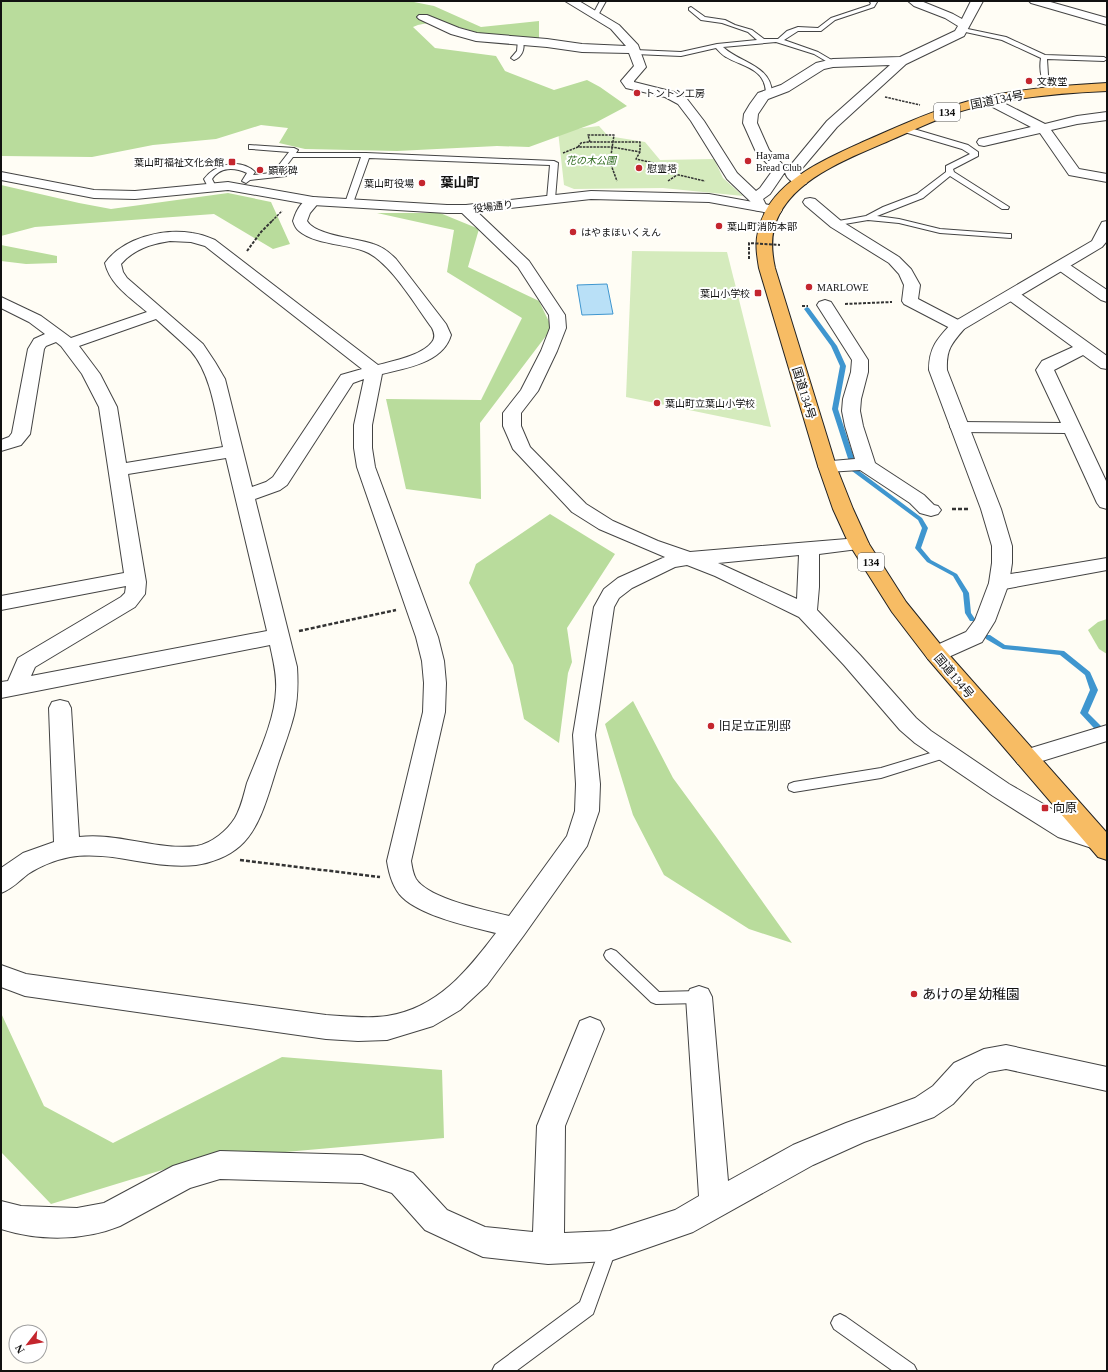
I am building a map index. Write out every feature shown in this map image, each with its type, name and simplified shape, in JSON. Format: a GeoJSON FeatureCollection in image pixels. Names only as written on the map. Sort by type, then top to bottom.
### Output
{"type":"FeatureCollection","features":[{"type":"Feature","properties":{"kind":"highway","name":"国道134号"},"geometry":{"type":"LineString","coordinates":[[1104,846],[936,654],[899,607],[859,544],[843,509],[834,466],[767,268],[764,251],[764,234],[769,220],[764,205],[787,194],[801,181],[846,155],[945,112],[990,100],[1054,90],[1107,87]]}},
{"type":"Feature","properties":{"kind":"street"},"geometry":{"type":"LineString","coordinates":[[571,1],[615,26],[635,51],[640,66],[627,81],[630,85],[674,96],[684,102],[700,124],[732,176],[764,205]]}},
{"type":"Feature","properties":{"kind":"street"},"geometry":{"type":"LineString","coordinates":[[914,1],[949,16],[964,28]]}},
{"type":"Feature","properties":{"kind":"street"},"geometry":{"type":"LineString","coordinates":[[801,181],[793,176],[792,172],[832,124],[902,61],[954,37],[964,28],[977,1]]}},
{"type":"Feature","properties":{"kind":"street"},"geometry":{"type":"LineString","coordinates":[[1035,1],[1107,22]]}},
{"type":"Feature","properties":{"kind":"street"},"geometry":{"type":"LineString","coordinates":[[423,17],[466,35],[582,48],[635,51]]}},
{"type":"Feature","properties":{"kind":"street"},"geometry":{"type":"LineString","coordinates":[[764,205],[765,191],[780,169],[764,152],[750,123],[751,114],[756,104],[763,96],[784,88],[820,66],[833,63],[902,61]]}},
{"type":"Feature","properties":{"kind":"street"},"geometry":{"type":"LineString","coordinates":[[990,100],[1043,128],[1074,172],[1107,178]]}},
{"type":"Feature","properties":{"kind":"street"},"geometry":{"type":"LineString","coordinates":[[984,142],[1076,120],[1107,116]]}},
{"type":"Feature","properties":{"kind":"street","name":"役場通り"},"geometry":{"type":"LineString","coordinates":[[1,176],[94,194],[135,195],[245,182],[295,198],[313,201],[447,210],[591,195],[709,198],[764,205]]}},
{"type":"Feature","properties":{"kind":"street"},"geometry":{"type":"LineString","coordinates":[[245,496],[273,486],[280,480],[347,379],[429,354],[439,346],[443,335],[440,326],[391,262],[381,253],[368,247],[315,234],[304,228],[300,220],[303,212],[313,201]]}},
{"type":"Feature","properties":{"kind":"street"},"geometry":{"type":"LineString","coordinates":[[810,202],[836,224],[894,260],[902,268],[912,285],[910,301],[958,326]]}},
{"type":"Feature","properties":{"kind":"street"},"geometry":{"type":"LineString","coordinates":[[466,209],[524,264],[557,315],[558,328],[549,351],[529,391],[512,413],[512,426],[522,449],[579,508],[606,525],[686,559],[722,571],[806,612],[852,660],[908,724],[1001,790],[1067,830],[1104,846]]}},
{"type":"Feature","properties":{"kind":"street"},"geometry":{"type":"LineString","coordinates":[[936,654],[974,637],[985,620],[999,583],[1002,563],[1002,546],[991,509],[938,370],[936,356],[944,342],[958,326],[1062,266],[1097,244],[1106,234]]}},
{"type":"Feature","properties":{"kind":"street"},"geometry":{"type":"LineString","coordinates":[[1,883],[23,865],[47,854],[67,848],[95,846],[182,858],[198,856],[214,851],[229,843],[239,833],[246,821],[283,715],[287,685],[286,667],[216,379],[207,362],[196,348],[159,313],[121,281],[115,272],[113,262],[120,254],[134,246],[154,239],[173,236],[192,237],[210,243],[374,370]]}},
{"type":"Feature","properties":{"kind":"street"},"geometry":{"type":"LineString","coordinates":[[1062,266],[1107,297]]}},
{"type":"Feature","properties":{"kind":"street"},"geometry":{"type":"LineString","coordinates":[[1012,295],[1084,348],[1105,360]]}},
{"type":"Feature","properties":{"kind":"street"},"geometry":{"type":"LineString","coordinates":[[1,302],[35,319],[63,340],[88,367],[100,385],[108,406],[137,590],[128,602],[26,663],[8,689]]}},
{"type":"Feature","properties":{"kind":"street"},"geometry":{"type":"LineString","coordinates":[[825,305],[860,360],[861,369],[851,405],[864,465]]}},
{"type":"Feature","properties":{"kind":"street"},"geometry":{"type":"LineString","coordinates":[[1,446],[15,441],[21,434],[36,349],[40,343],[63,340],[159,313]]}},
{"type":"Feature","properties":{"kind":"street"},"geometry":{"type":"LineString","coordinates":[[1084,348],[1048,365],[1045,370],[1107,503]]}},
{"type":"Feature","properties":{"kind":"street"},"geometry":{"type":"LineString","coordinates":[[374,370],[363,425],[363,448],[366,467],[416,606],[433,661],[435,684],[434,712],[399,861],[402,877],[412,891],[429,902],[515,928]]}},
{"type":"Feature","properties":{"kind":"street"},"geometry":{"type":"LineString","coordinates":[[959,427],[1072,428]]}},
{"type":"Feature","properties":{"kind":"street"},"geometry":{"type":"LineString","coordinates":[[118,470],[234,451]]}},
{"type":"Feature","properties":{"kind":"street"},"geometry":{"type":"LineString","coordinates":[[834,466],[864,465],[917,499],[927,509],[931,510]]}},
{"type":"Feature","properties":{"kind":"street"},"geometry":{"type":"LineString","coordinates":[[1,976],[25,985],[326,1027],[358,1029],[387,1028],[423,1018],[450,1002],[478,977],[515,928],[578,839],[587,812],[588,784],[585,729],[604,607],[611,594],[624,583],[670,562],[686,559],[859,544]]}},
{"type":"Feature","properties":{"kind":"street"},"geometry":{"type":"LineString","coordinates":[[806,612],[809,586],[809,549]]}},
{"type":"Feature","properties":{"kind":"street"},"geometry":{"type":"LineString","coordinates":[[999,583],[1107,564]]}},
{"type":"Feature","properties":{"kind":"street"},"geometry":{"type":"LineString","coordinates":[[1,585],[1,603],[135,578]]}},
{"type":"Feature","properties":{"kind":"street"},"geometry":{"type":"LineString","coordinates":[[8,689],[279,636]]}},
{"type":"Feature","properties":{"kind":"street"},"geometry":{"type":"LineString","coordinates":[[60,708],[67,848]]}},
{"type":"Feature","properties":{"kind":"street"},"geometry":{"type":"LineString","coordinates":[[1026,758],[1104,734]]}},
{"type":"Feature","properties":{"kind":"street"},"geometry":{"type":"LineString","coordinates":[[699,997],[715,1204]]}},
{"type":"Feature","properties":{"kind":"street"},"geometry":{"type":"LineString","coordinates":[[548,1249],[551,1126],[590,1029]]}},
{"type":"Feature","properties":{"kind":"street"},"geometry":{"type":"LineString","coordinates":[[1,1216],[21,1221],[77,1223],[109,1216],[183,1176],[220,1165],[362,1169],[402,1183],[436,1220],[483,1242],[548,1249],[610,1246],[682,1222],[803,1155],[856,1132],[924,1108],[943,1096],[964,1072],[984,1061],[1006,1057],[1107,1079]]}},
{"type":"Feature","properties":{"kind":"lane"},"geometry":{"type":"LineString","coordinates":[[595,16],[603,1]]}},
{"type":"Feature","properties":{"kind":"lane"},"geometry":{"type":"LineString","coordinates":[[779,41],[792,30],[798,28],[819,30],[833,19],[872,6],[874,2],[872,1]]}},
{"type":"Feature","properties":{"kind":"lane"},"geometry":{"type":"LineString","coordinates":[[691,9],[704,19],[723,21],[750,32],[763,41]]}},
{"type":"Feature","properties":{"kind":"lane"},"geometry":{"type":"LineString","coordinates":[[964,28],[1004,38],[1044,57],[1104,59]]}},
{"type":"Feature","properties":{"kind":"lane"},"geometry":{"type":"LineString","coordinates":[[635,51],[682,54],[700,52],[717,46],[776,40],[816,53],[833,63]]}},
{"type":"Feature","properties":{"kind":"lane"},"geometry":{"type":"LineString","coordinates":[[514,58],[519,53],[521,46],[520,41]]}},
{"type":"Feature","properties":{"kind":"lane"},"geometry":{"type":"LineString","coordinates":[[717,46],[728,56],[744,62],[763,75],[770,87],[769,93]]}},
{"type":"Feature","properties":{"kind":"lane"},"geometry":{"type":"LineString","coordinates":[[1044,57],[1043,73],[1046,82],[1054,90]]}},
{"type":"Feature","properties":{"kind":"lane"},"geometry":{"type":"LineString","coordinates":[[904,129],[965,147],[975,154],[948,168],[950,173],[1004,207]]}},
{"type":"Feature","properties":{"kind":"lane"},"geometry":{"type":"LineString","coordinates":[[245,182],[282,174],[283,165],[294,150],[252,147]]}},
{"type":"Feature","properties":{"kind":"lane"},"geometry":{"type":"LineString","coordinates":[[290,154],[366,155],[554,163],[551,199]]}},
{"type":"Feature","properties":{"kind":"lane"},"geometry":{"type":"LineString","coordinates":[[348,203],[366,155]]}},
{"type":"Feature","properties":{"kind":"lane"},"geometry":{"type":"LineString","coordinates":[[212,187],[208,179],[211,173],[223,167],[244,167],[251,172],[245,182]]}},
{"type":"Feature","properties":{"kind":"lane"},"geometry":{"type":"LineString","coordinates":[[836,224],[868,218],[886,209],[920,196],[950,173]]}},
{"type":"Feature","properties":{"kind":"lane"},"geometry":{"type":"LineString","coordinates":[[868,218],[899,221],[940,231],[1008,236]]}},
{"type":"Feature","properties":{"kind":"lane"},"geometry":{"type":"LineString","coordinates":[[794,787],[881,773],[947,753]]}},
{"type":"Feature","properties":{"kind":"lane"},"geometry":{"type":"LineString","coordinates":[[611,955],[656,998],[699,997]]}},
{"type":"Feature","properties":{"kind":"lane"},"geometry":{"type":"LineString","coordinates":[[501,1371],[587,1308],[610,1246]]}},
{"type":"Feature","properties":{"kind":"lane"},"geometry":{"type":"LineString","coordinates":[[840,1323],[908,1371]]}},
{"type":"Feature","properties":{"kind":"path"},"geometry":{"type":"LineString","coordinates":[[1107,39],[1107,44]]}},
{"type":"Feature","properties":{"kind":"path"},"geometry":{"type":"LineString","coordinates":[[866,92],[945,112]]}},
{"type":"Feature","properties":{"kind":"path"},"geometry":{"type":"LineString","coordinates":[[590,142],[588,135],[614,135],[610,162],[617,184]]}},
{"type":"Feature","properties":{"kind":"path"},"geometry":{"type":"LineString","coordinates":[[578,147],[582,142],[613,140],[640,142],[640,152],[636,159],[663,165],[661,171],[706,182]]}},
{"type":"Feature","properties":{"kind":"path"},"geometry":{"type":"LineString","coordinates":[[563,153],[578,147],[612,147],[640,152]]}},
{"type":"Feature","properties":{"kind":"path"},"geometry":{"type":"LineString","coordinates":[[667,182],[677,175]]}},
{"type":"Feature","properties":{"kind":"path"},"geometry":{"type":"LineString","coordinates":[[237,264],[261,232],[295,198]]}},
{"type":"Feature","properties":{"kind":"path"},"geometry":{"type":"LineString","coordinates":[[749,259],[750,243],[780,245]]}},
{"type":"Feature","properties":{"kind":"path"},"geometry":{"type":"LineString","coordinates":[[825,305],[910,301]]}},
{"type":"Feature","properties":{"kind":"path"},"geometry":{"type":"LineString","coordinates":[[931,510],[991,509]]}},
{"type":"Feature","properties":{"kind":"path"},"geometry":{"type":"LineString","coordinates":[[279,636],[416,606]]}},
{"type":"Feature","properties":{"kind":"path"},"geometry":{"type":"LineString","coordinates":[[214,851],[233,860],[383,878],[402,877]]}},
{"type":"Feature","properties":{"kind":"green space"},"geometry":{"type":"Polygon","coordinates":[[[1,1],[409,1],[434,6],[481,27],[539,21],[539,41],[506,41],[446,24],[424,24],[413,27],[435,48],[496,56],[505,71],[554,90],[587,80],[600,87],[627,106],[595,123],[529,147],[497,146],[397,151],[305,149],[279,143],[288,128],[261,125],[216,139],[153,145],[92,157],[2,156],[1,1]]]}},
{"type":"Feature","properties":{"kind":"green space","name":"花の木公園"},"geometry":{"type":"Polygon","coordinates":[[[599,126],[608,136],[645,142],[660,160],[714,159],[723,178],[743,196],[663,188],[574,189],[564,185],[558,131],[599,126]]]}},
{"type":"Feature","properties":{"kind":"green space"},"geometry":{"type":"Polygon","coordinates":[[[1,185],[111,209],[228,193],[271,202],[290,244],[273,249],[214,214],[35,227],[1,236],[1,185]]]}},
{"type":"Feature","properties":{"kind":"green space"},"geometry":{"type":"Polygon","coordinates":[[[377,213],[440,213],[479,229],[468,267],[539,301],[552,328],[480,423],[481,499],[406,489],[386,399],[481,400],[522,318],[447,272],[454,230],[377,213]]]}},
{"type":"Feature","properties":{"kind":"green space"},"geometry":{"type":"Polygon","coordinates":[[[1,245],[57,256],[57,263],[26,264],[1,261],[1,245]]]}},
{"type":"Feature","properties":{"kind":"green space"},"geometry":{"type":"Polygon","coordinates":[[[632,251],[727,252],[771,427],[626,397],[632,251]]]}},
{"type":"Feature","properties":{"kind":"green space"},"geometry":{"type":"Polygon","coordinates":[[[550,514],[615,554],[567,628],[572,662],[568,673],[559,743],[524,719],[513,665],[469,583],[476,564],[550,514]]]}},
{"type":"Feature","properties":{"kind":"green space"},"geometry":{"type":"Polygon","coordinates":[[[1107,619],[1107,654],[1099,649],[1088,630],[1098,622],[1107,619]]]}},
{"type":"Feature","properties":{"kind":"green space"},"geometry":{"type":"Polygon","coordinates":[[[633,701],[673,778],[792,943],[749,929],[664,875],[633,815],[605,724],[633,701]]]}},
{"type":"Feature","properties":{"kind":"green space"},"geometry":{"type":"Polygon","coordinates":[[[1,1013],[44,1106],[113,1143],[282,1057],[442,1070],[444,1138],[195,1160],[51,1204],[1,1152],[1,1013]]]}},
{"type":"Feature","properties":{"kind":"water"},"geometry":{"type":"Polygon","coordinates":[[[607,284],[613,314],[582,315],[577,285],[607,284]]]}},
{"type":"Feature","properties":{"kind":"waterway"},"geometry":{"type":"LineString","coordinates":[[807,309],[834,346],[843,366],[835,409],[855,471],[920,519],[925,528],[918,548],[929,561],[955,575],[966,593],[968,613],[972,619]]}},
{"type":"Feature","properties":{"kind":"waterway"},"geometry":{"type":"LineString","coordinates":[[988,637],[1003,647],[1062,653],[1088,674],[1094,690],[1084,713],[1107,737]]}},
{"type":"Feature","properties":{"kind":"place","name":"文教堂"},"geometry":{"type":"Point","coordinates":[1029,81]}},
{"type":"Feature","properties":{"kind":"place","name":"トントン工房"},"geometry":{"type":"Point","coordinates":[637,93]}},
{"type":"Feature","properties":{"kind":"place","name":"Hayama Bread Club"},"geometry":{"type":"Point","coordinates":[748,161]}},
{"type":"Feature","properties":{"kind":"place","name":"葉山町福祉文化会館"},"geometry":{"type":"Point","coordinates":[232,162]}},
{"type":"Feature","properties":{"kind":"place","name":"慰霊塔"},"geometry":{"type":"Point","coordinates":[639,168]}},
{"type":"Feature","properties":{"kind":"place","name":"顕彰碑"},"geometry":{"type":"Point","coordinates":[260,170]}},
{"type":"Feature","properties":{"kind":"place","name":"葉山町役場"},"geometry":{"type":"Point","coordinates":[422,183]}},
{"type":"Feature","properties":{"kind":"place","name":"葉山町消防本部"},"geometry":{"type":"Point","coordinates":[719,226]}},
{"type":"Feature","properties":{"kind":"place","name":"はやまほいくえん"},"geometry":{"type":"Point","coordinates":[573,232]}},
{"type":"Feature","properties":{"kind":"place","name":"MARLOWE"},"geometry":{"type":"Point","coordinates":[809,287]}},
{"type":"Feature","properties":{"kind":"place","name":"葉山小学校"},"geometry":{"type":"Point","coordinates":[758,293]}},
{"type":"Feature","properties":{"kind":"place","name":"葉山町立葉山小学校"},"geometry":{"type":"Point","coordinates":[657,403]}},
{"type":"Feature","properties":{"kind":"place","name":"旧足立正別邸"},"geometry":{"type":"Point","coordinates":[711,726]}},
{"type":"Feature","properties":{"kind":"place","name":"向原"},"geometry":{"type":"Point","coordinates":[1045,808]}},
{"type":"Feature","properties":{"kind":"place","name":"あけの星幼稚園"},"geometry":{"type":"Point","coordinates":[914,994]}},
{"type":"Feature","properties":{"kind":"district","name":"葉山町"},"geometry":{"type":"Point","coordinates":[460,182]}}]}
